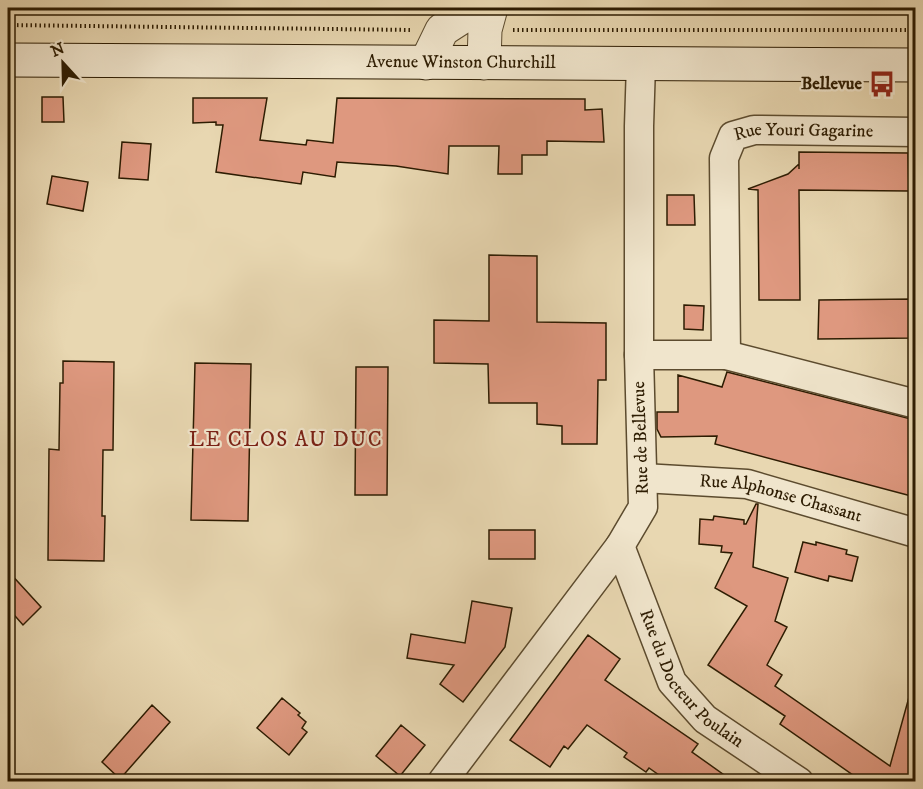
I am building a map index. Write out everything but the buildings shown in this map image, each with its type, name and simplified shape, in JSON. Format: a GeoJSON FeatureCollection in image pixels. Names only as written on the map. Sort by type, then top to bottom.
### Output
{"type":"FeatureCollection","features":[{"type":"Feature","properties":{"kind":"main road"},"geometry":{"type":"LineString","coordinates":[[426,63],[442,30],[484,15],[484,63]]}},
{"type":"Feature","properties":{"kind":"main road","name":"Avenue Winston Churchill"},"geometry":{"type":"LineString","coordinates":[[8,60],[915,66]]}},
{"type":"Feature","properties":{"kind":"street","name":"Rue de Bellevue"},"geometry":{"type":"LineString","coordinates":[[442,782],[620,546],[643,507],[639,355],[641,64]]}},
{"type":"Feature","properties":{"kind":"street","name":"Rue Youri Gagarine"},"geometry":{"type":"LineString","coordinates":[[726,355],[724,158],[733,136],[754,130],[915,132]]}},
{"type":"Feature","properties":{"kind":"street"},"geometry":{"type":"LineString","coordinates":[[639,355],[726,355],[915,404]]}},
{"type":"Feature","properties":{"kind":"street","name":"Rue Alphonse Chassant"},"geometry":{"type":"LineString","coordinates":[[643,478],[747,484],[915,533]]}},
{"type":"Feature","properties":{"kind":"street","name":"Rue du Docteur Poulain"},"geometry":{"type":"LineString","coordinates":[[620,546],[672,682],[705,718],[799,782]]}},
{"type":"Feature","properties":{"kind":"path"},"geometry":{"type":"LineString","coordinates":[[484,15],[915,30]]}},
{"type":"Feature","properties":{"kind":"path"},"geometry":{"type":"LineString","coordinates":[[8,25],[442,30]]}},
{"type":"Feature","properties":{"kind":"path"},"geometry":{"type":"LineString","coordinates":[[8,165],[13,180],[8,214]]}},
{"type":"Feature","properties":{"kind":"place","name":"Bellevue"},"geometry":{"type":"Point","coordinates":[882,84]}},
{"type":"Feature","properties":{"kind":"district","name":"LE CLOS AU DUC"},"geometry":{"type":"Point","coordinates":[286,440]}}]}
